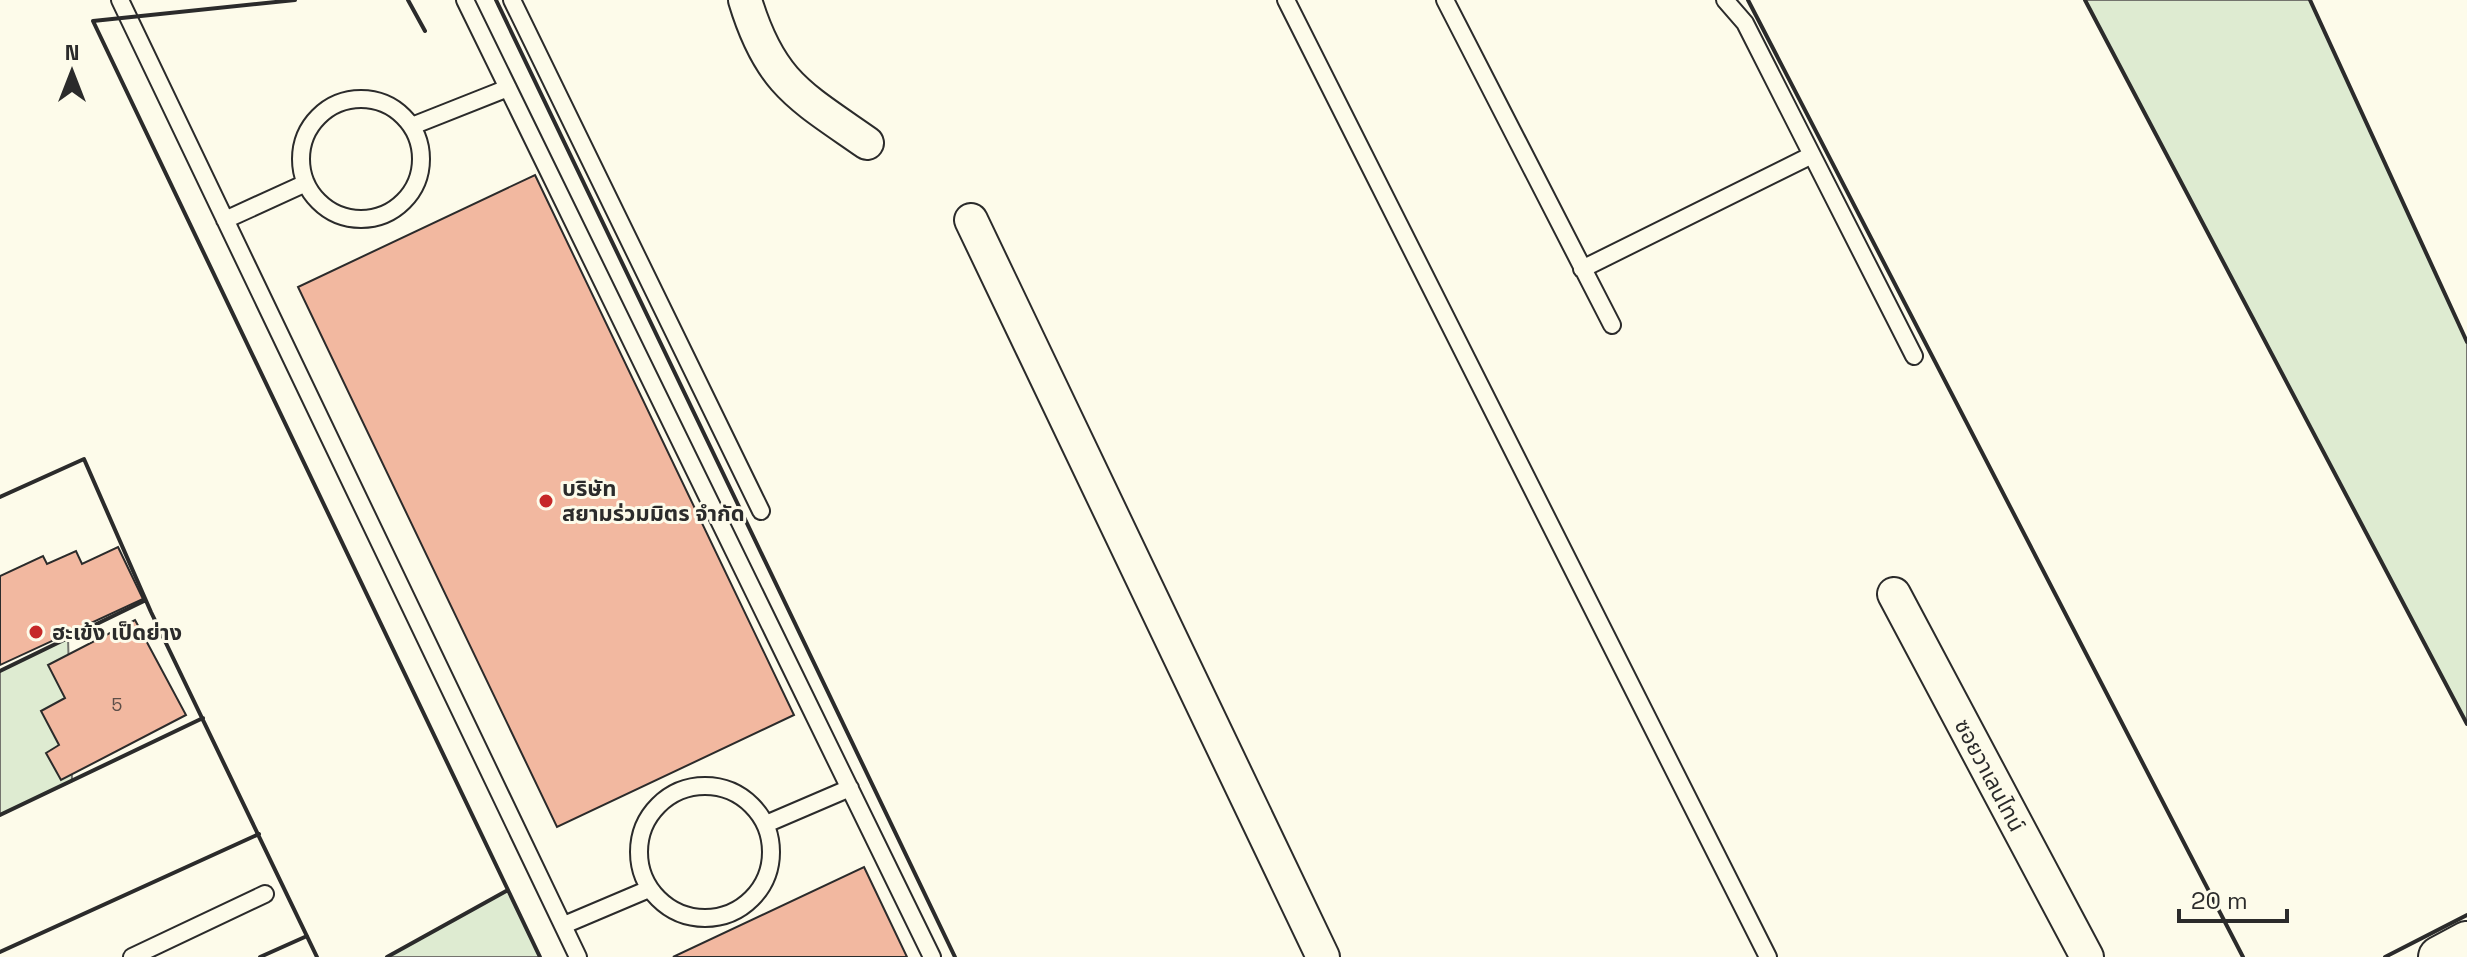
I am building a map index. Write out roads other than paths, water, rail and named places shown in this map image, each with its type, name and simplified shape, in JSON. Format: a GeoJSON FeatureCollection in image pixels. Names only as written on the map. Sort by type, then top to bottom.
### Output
{"type":"FeatureCollection","features":[{"type":"Feature","properties":{"kind":"street"},"geometry":{"type":"LineString","coordinates":[[745,0],[760,47],[774,69],[803,98],[867,143]]}},
{"type":"Feature","properties":{"kind":"street"},"geometry":{"type":"LineString","coordinates":[[971,220],[1323,957]]}},
{"type":"Feature","properties":{"kind":"street","name":"ซอยวาเลนไทน์"},"geometry":{"type":"LineString","coordinates":[[1894,594],[2087,957]]}},
{"type":"Feature","properties":{"kind":"street"},"geometry":{"type":"LineString","coordinates":[[2439,957],[2467,942]]}},
{"type":"Feature","properties":{"kind":"lane"},"geometry":{"type":"LineString","coordinates":[[120,0],[578,957]]}},
{"type":"Feature","properties":{"kind":"lane"},"geometry":{"type":"LineString","coordinates":[[465,0],[932,957]]}},
{"type":"Feature","properties":{"kind":"lane"},"geometry":{"type":"LineString","coordinates":[[512,0],[761,511]]}},
{"type":"Feature","properties":{"kind":"lane"},"geometry":{"type":"LineString","coordinates":[[1286,0],[1768,957]]}},
{"type":"Feature","properties":{"kind":"lane"},"geometry":{"type":"LineString","coordinates":[[1445,0],[1612,325]]}},
{"type":"Feature","properties":{"kind":"lane"},"geometry":{"type":"LineString","coordinates":[[1725,0],[1745,23],[1914,356]]}},
{"type":"Feature","properties":{"kind":"lane"},"geometry":{"type":"LineString","coordinates":[[412,126],[508,88]]}},
{"type":"Feature","properties":{"kind":"lane"},"geometry":{"type":"LineString","coordinates":[[370,100],[401,114],[412,126],[419,144],[421,164],[416,183],[405,200],[390,212],[371,218],[332,212],[317,199],[306,183],[302,147],[319,116],[335,105],[370,100]]}},
{"type":"Feature","properties":{"kind":"lane"},"geometry":{"type":"LineString","coordinates":[[1582,269],[1812,155]]}},
{"type":"Feature","properties":{"kind":"lane"},"geometry":{"type":"LineString","coordinates":[[225,220],[306,183]]}},
{"type":"Feature","properties":{"kind":"lane"},"geometry":{"type":"LineString","coordinates":[[699,786],[733,791],[752,805],[766,824],[771,844],[771,865],[763,885],[750,901],[733,913],[712,918],[691,917],[672,910],[649,889],[638,857],[639,834],[649,813],[666,797],[699,786]]}},
{"type":"Feature","properties":{"kind":"lane"},"geometry":{"type":"LineString","coordinates":[[766,824],[850,788]]}},
{"type":"Feature","properties":{"kind":"lane"},"geometry":{"type":"LineString","coordinates":[[564,925],[649,889]]}},
{"type":"Feature","properties":{"kind":"lane"},"geometry":{"type":"LineString","coordinates":[[132,957],[265,894]]}},
{"type":"Feature","properties":{"kind":"place","name":"บริษัท สยามร่วมมิตร จำกัด"},"geometry":{"type":"Point","coordinates":[546,501]}},
{"type":"Feature","properties":{"kind":"place","name":"ฮะเข้ง เป็ดย่าง"},"geometry":{"type":"Point","coordinates":[36,632]}}]}
